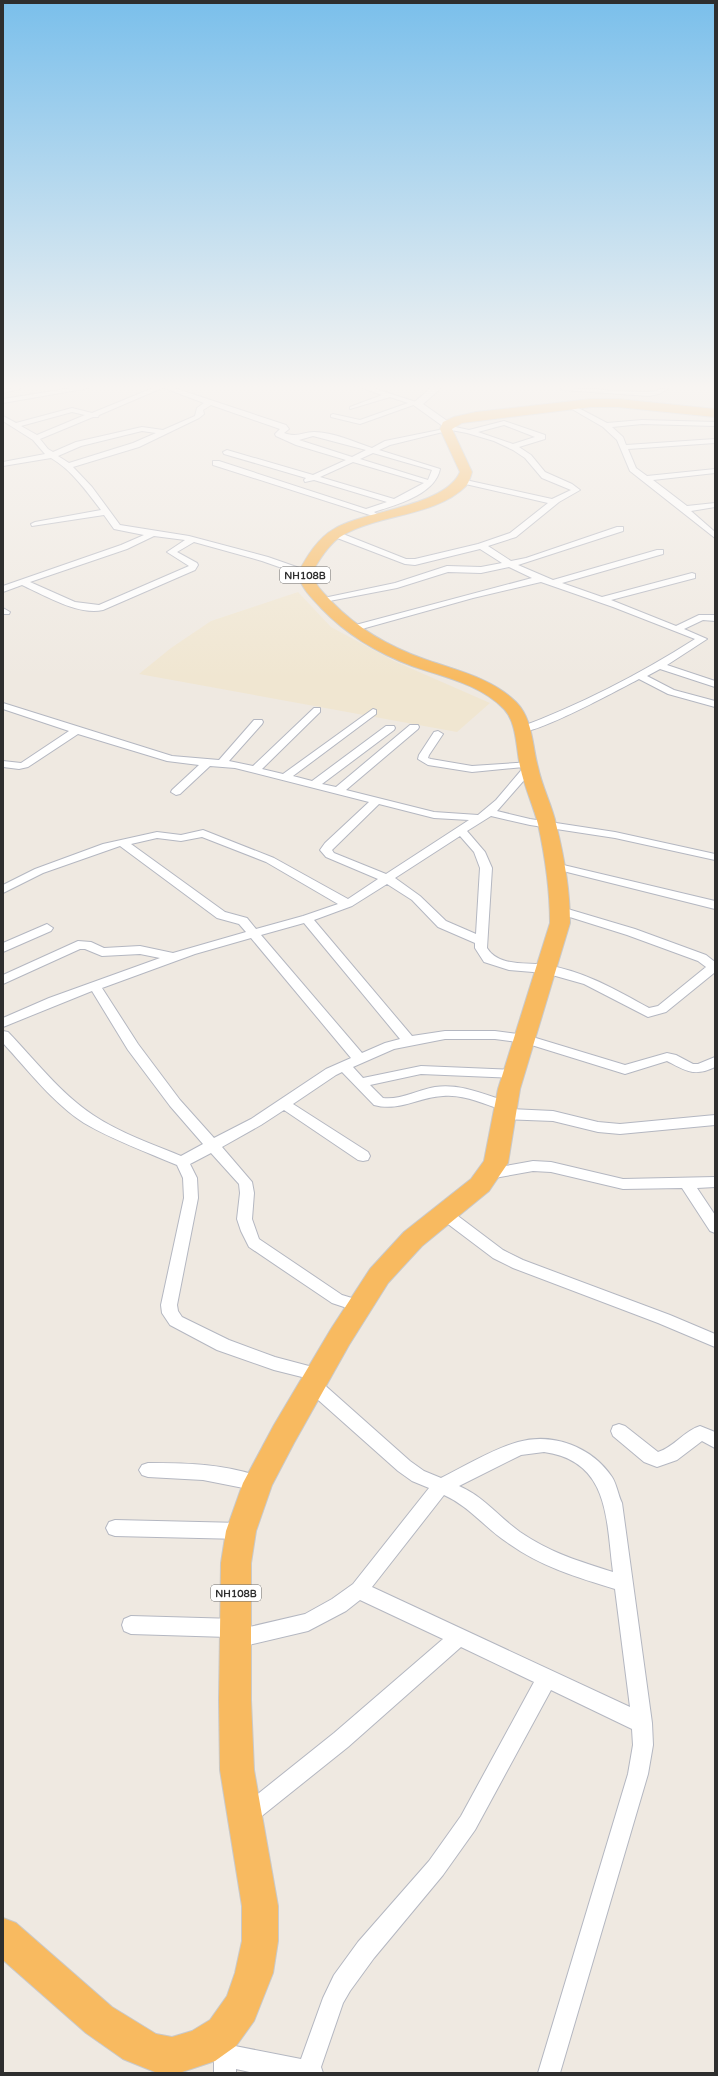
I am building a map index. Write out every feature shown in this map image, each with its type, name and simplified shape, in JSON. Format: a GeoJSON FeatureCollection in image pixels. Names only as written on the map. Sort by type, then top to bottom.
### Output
{"type":"FeatureCollection","features":[{"type":"Feature","properties":{"kind":"highway","name":"NH108B"},"geometry":{"type":"LineString","coordinates":[[3,1936],[75,2001],[99,2020],[137,2045],[172,2056],[201,2047],[225,2054],[254,1973],[260,1941],[260,1906],[257,1883],[244,1817],[237,1770],[236,1563],[241,1532],[258,1483],[359,1306],[379,1276],[408,1243],[464,1199],[489,1174],[496,1162],[500,1150],[505,1110],[514,1074],[526,1039],[560,923],[561,910],[547,824],[528,766],[522,730],[517,713],[505,700],[485,687],[402,656],[351,629],[322,601],[308,583],[305,573],[317,553],[335,534],[348,527],[436,498],[457,488],[460,485]]}},
{"type":"Feature","properties":{"kind":"street"},"geometry":{"type":"LineString","coordinates":[[85,485],[117,527],[152,534],[174,535],[193,539],[265,559],[305,573]]}},
{"type":"Feature","properties":{"kind":"street"},"geometry":{"type":"LineString","coordinates":[[284,485],[365,512],[382,516]]}},
{"type":"Feature","properties":{"kind":"street"},"geometry":{"type":"LineString","coordinates":[[291,487],[296,485]]}},
{"type":"Feature","properties":{"kind":"street"},"geometry":{"type":"LineString","coordinates":[[335,485],[396,502]]}},
{"type":"Feature","properties":{"kind":"street"},"geometry":{"type":"LineString","coordinates":[[365,512],[410,496],[424,485]]}},
{"type":"Feature","properties":{"kind":"street"},"geometry":{"type":"LineString","coordinates":[[481,485],[555,502]]}},
{"type":"Feature","properties":{"kind":"street"},"geometry":{"type":"LineString","coordinates":[[335,534],[410,563],[481,546],[519,531],[555,502],[576,490],[565,485]]}},
{"type":"Feature","properties":{"kind":"street"},"geometry":{"type":"LineString","coordinates":[[652,485],[685,509],[715,536]]}},
{"type":"Feature","properties":{"kind":"street"},"geometry":{"type":"LineString","coordinates":[[685,509],[715,505]]}},
{"type":"Feature","properties":{"kind":"street"},"geometry":{"type":"LineString","coordinates":[[35,524],[106,512]]}},
{"type":"Feature","properties":{"kind":"street"},"geometry":{"type":"LineString","coordinates":[[322,601],[402,583],[448,569],[474,571],[510,564],[537,557],[620,529]]}},
{"type":"Feature","properties":{"kind":"street"},"geometry":{"type":"LineString","coordinates":[[3,589],[24,583],[75,563],[124,547],[152,534]]}},
{"type":"Feature","properties":{"kind":"street"},"geometry":{"type":"LineString","coordinates":[[24,583],[83,607],[93,609],[100,608],[192,568],[194,565],[171,552],[193,539]]}},
{"type":"Feature","properties":{"kind":"street"},"geometry":{"type":"LineString","coordinates":[[481,546],[510,564],[541,578],[702,639],[640,676],[549,720],[522,730]]}},
{"type":"Feature","properties":{"kind":"street"},"geometry":{"type":"LineString","coordinates":[[553,583],[660,552]]}},
{"type":"Feature","properties":{"kind":"street"},"geometry":{"type":"LineString","coordinates":[[602,600],[692,576]]}},
{"type":"Feature","properties":{"kind":"street"},"geometry":{"type":"LineString","coordinates":[[351,629],[436,607],[477,593],[541,578]]}},
{"type":"Feature","properties":{"kind":"street"},"geometry":{"type":"LineString","coordinates":[[676,629],[702,617],[715,618]]}},
{"type":"Feature","properties":{"kind":"street"},"geometry":{"type":"LineString","coordinates":[[659,666],[715,684]]}},
{"type":"Feature","properties":{"kind":"street"},"geometry":{"type":"LineString","coordinates":[[640,676],[671,692],[715,704]]}},
{"type":"Feature","properties":{"kind":"street"},"geometry":{"type":"LineString","coordinates":[[3,706],[42,720],[171,760],[222,763],[315,784],[434,815],[485,815],[547,824],[615,835],[715,857]]}},
{"type":"Feature","properties":{"kind":"street"},"geometry":{"type":"LineString","coordinates":[[255,770],[317,710]]}},
{"type":"Feature","properties":{"kind":"street"},"geometry":{"type":"LineString","coordinates":[[285,777],[373,712]]}},
{"type":"Feature","properties":{"kind":"street"},"geometry":{"type":"LineString","coordinates":[[222,763],[258,722]]}},
{"type":"Feature","properties":{"kind":"street"},"geometry":{"type":"LineString","coordinates":[[339,790],[414,727]]}},
{"type":"Feature","properties":{"kind":"street"},"geometry":{"type":"LineString","coordinates":[[315,784],[390,728]]}},
{"type":"Feature","properties":{"kind":"street"},"geometry":{"type":"LineString","coordinates":[[3,764],[19,766],[24,765],[78,730]]}},
{"type":"Feature","properties":{"kind":"street"},"geometry":{"type":"LineString","coordinates":[[438,734],[424,755],[423,759],[428,762],[472,769],[528,766]]}},
{"type":"Feature","properties":{"kind":"street"},"geometry":{"type":"LineString","coordinates":[[176,792],[208,762]]}},
{"type":"Feature","properties":{"kind":"street"},"geometry":{"type":"LineString","coordinates":[[3,1023],[53,1001],[174,957],[307,919],[348,904],[461,831],[502,802],[528,766]]}},
{"type":"Feature","properties":{"kind":"street"},"geometry":{"type":"LineString","coordinates":[[377,800],[329,845],[326,850],[330,855],[338,859],[388,879],[416,898],[442,924],[481,941]]}},
{"type":"Feature","properties":{"kind":"street"},"geometry":{"type":"LineString","coordinates":[[461,831],[480,851],[485,860],[486,868],[481,948],[488,959],[497,964],[546,969],[600,986],[648,1013],[662,1009],[710,970],[714,964],[702,958],[611,924],[561,910]]}},
{"type":"Feature","properties":{"kind":"street"},"geometry":{"type":"LineString","coordinates":[[3,890],[39,871],[102,848],[157,835],[181,838],[197,833],[208,834],[270,860],[313,886],[348,904]]}},
{"type":"Feature","properties":{"kind":"street"},"geometry":{"type":"LineString","coordinates":[[123,844],[222,915],[243,921],[359,1059]]}},
{"type":"Feature","properties":{"kind":"street"},"geometry":{"type":"LineString","coordinates":[[554,866],[715,905]]}},
{"type":"Feature","properties":{"kind":"street"},"geometry":{"type":"LineString","coordinates":[[307,919],[409,1041]]}},
{"type":"Feature","properties":{"kind":"street"},"geometry":{"type":"LineString","coordinates":[[3,948],[47,928]]}},
{"type":"Feature","properties":{"kind":"street"},"geometry":{"type":"LineString","coordinates":[[3,980],[78,944],[87,945],[102,952],[140,950],[174,957]]}},
{"type":"Feature","properties":{"kind":"street"},"geometry":{"type":"LineString","coordinates":[[95,986],[133,1047],[175,1103],[245,1182],[248,1188],[244,1222],[254,1243],[337,1299],[359,1306]]}},
{"type":"Feature","properties":{"kind":"street"},"geometry":{"type":"LineString","coordinates":[[182,1162],[256,1122],[319,1079],[359,1059],[409,1041],[445,1035],[495,1034],[526,1039],[625,1070],[664,1058],[673,1059],[688,1068],[698,1070],[715,1061]]}},
{"type":"Feature","properties":{"kind":"street"},"geometry":{"type":"LineString","coordinates":[[3,1035],[69,1104],[89,1119],[129,1140],[182,1162],[190,1178],[191,1198],[168,1305],[170,1313],[176,1321],[223,1345],[316,1380],[404,1466],[418,1476],[465,1496],[513,1537],[549,1559],[623,1583]]}},
{"type":"Feature","properties":{"kind":"street"},"geometry":{"type":"LineString","coordinates":[[344,1066],[374,1098],[386,1104],[433,1092],[452,1090],[505,1110],[553,1116],[598,1127],[620,1129],[715,1120]]}},
{"type":"Feature","properties":{"kind":"street"},"geometry":{"type":"LineString","coordinates":[[360,1083],[395,1074],[421,1070],[514,1074]]}},
{"type":"Feature","properties":{"kind":"street"},"geometry":{"type":"LineString","coordinates":[[284,1104],[363,1156]]}},
{"type":"Feature","properties":{"kind":"street"},"geometry":{"type":"LineString","coordinates":[[489,1174],[533,1166],[551,1167],[623,1184],[715,1182]]}},
{"type":"Feature","properties":{"kind":"street"},"geometry":{"type":"LineString","coordinates":[[686,1182],[715,1227]]}},
{"type":"Feature","properties":{"kind":"street"},"geometry":{"type":"LineString","coordinates":[[445,1214],[498,1254],[518,1264],[644,1311],[715,1341]]}},
{"type":"Feature","properties":{"kind":"street"},"geometry":{"type":"LineString","coordinates":[[618,1430],[650,1457],[657,1460],[671,1455],[700,1433],[705,1434],[715,1441]]}},
{"type":"Feature","properties":{"kind":"street"},"geometry":{"type":"LineString","coordinates":[[131,1625],[236,1633],[308,1622],[339,1605],[359,1590],[441,1486],[531,1445],[547,1444],[567,1450],[585,1460],[606,1483],[613,1503],[642,1723],[643,1745],[638,1774],[549,2073]]}},
{"type":"Feature","properties":{"kind":"street"},"geometry":{"type":"LineString","coordinates":[[148,1470],[203,1471],[221,1473],[258,1483]]}},
{"type":"Feature","properties":{"kind":"street"},"geometry":{"type":"LineString","coordinates":[[115,1528],[241,1532]]}},
{"type":"Feature","properties":{"kind":"street"},"geometry":{"type":"LineString","coordinates":[[359,1590],[642,1723]]}},
{"type":"Feature","properties":{"kind":"street"},"geometry":{"type":"LineString","coordinates":[[244,1817],[341,1740],[459,1637]]}},
{"type":"Feature","properties":{"kind":"street"},"geometry":{"type":"LineString","coordinates":[[225,2054],[310,2073],[334,1998],[342,1983],[366,1950],[436,1868],[468,1823],[547,1678]]}},
{"type":"Feature","properties":{"kind":"shaded area"},"geometry":{"type":"Polygon","coordinates":[[[298,592],[331,627],[394,661],[490,703],[457,732],[139,674],[171,648],[211,621],[298,592]]]}}]}
